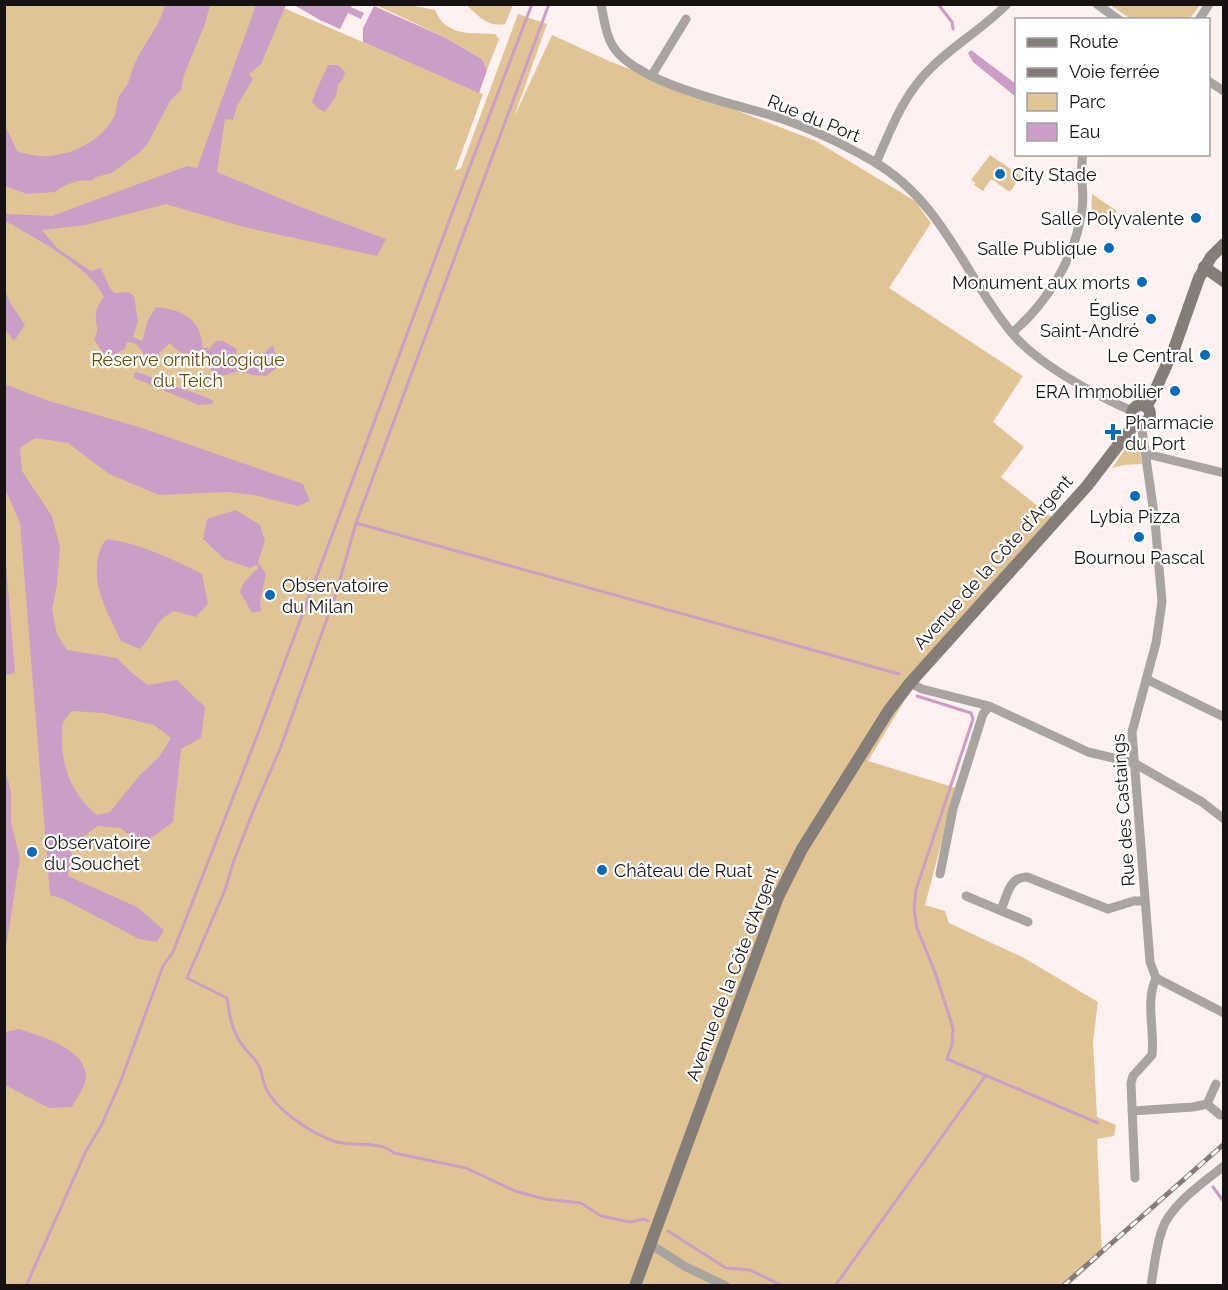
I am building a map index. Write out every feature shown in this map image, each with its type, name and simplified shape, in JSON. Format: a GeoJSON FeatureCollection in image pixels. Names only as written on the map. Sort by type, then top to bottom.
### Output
{"type":"FeatureCollection","features":[{"type":"Feature","properties":{"kind":"main road"},"geometry":{"type":"LineString","coordinates":[[1136,419],[1146,421],[1149,416],[1146,406],[1175,346],[1194,289],[1204,267],[1224,244]]}},
{"type":"Feature","properties":{"kind":"main road"},"geometry":{"type":"LineString","coordinates":[[1204,267],[1224,281]]}},
{"type":"Feature","properties":{"kind":"main road","name":"Avenue de la Côte d'Argent"},"geometry":{"type":"LineString","coordinates":[[635,1286],[784,882],[802,849],[872,737],[910,683],[1101,469],[1136,419]]}},
{"type":"Feature","properties":{"kind":"street","name":"Rue du Port"},"geometry":{"type":"LineString","coordinates":[[602,4],[608,36],[614,48],[635,66],[723,103],[771,115],[835,140],[876,163],[905,183],[937,218],[1012,333],[1059,371],[1136,419]]}},
{"type":"Feature","properties":{"kind":"street"},"geometry":{"type":"LineString","coordinates":[[876,163],[897,115],[924,75],[938,61],[983,27],[1007,4]]}},
{"type":"Feature","properties":{"kind":"street"},"geometry":{"type":"LineString","coordinates":[[1097,4],[1116,18]]}},
{"type":"Feature","properties":{"kind":"street"},"geometry":{"type":"LineString","coordinates":[[1200,18],[1209,4]]}},
{"type":"Feature","properties":{"kind":"street"},"geometry":{"type":"LineString","coordinates":[[652,75],[686,19]]}},
{"type":"Feature","properties":{"kind":"street"},"geometry":{"type":"LineString","coordinates":[[1210,82],[1224,91]]}},
{"type":"Feature","properties":{"kind":"street"},"geometry":{"type":"LineString","coordinates":[[1012,333],[1039,304],[1065,266],[1082,211],[1083,156]]}},
{"type":"Feature","properties":{"kind":"street","name":"Rue des Castaings"},"geometry":{"type":"LineString","coordinates":[[1136,419],[1147,454],[1162,602],[1156,643],[1132,732],[1150,962],[1156,978]]}},
{"type":"Feature","properties":{"kind":"street"},"geometry":{"type":"LineString","coordinates":[[1147,454],[1224,473]]}},
{"type":"Feature","properties":{"kind":"street"},"geometry":{"type":"LineString","coordinates":[[1146,679],[1224,717]]}},
{"type":"Feature","properties":{"kind":"street"},"geometry":{"type":"LineString","coordinates":[[910,683],[922,689],[989,706],[1088,752],[1134,764],[1202,802],[1224,819]]}},
{"type":"Feature","properties":{"kind":"street"},"geometry":{"type":"LineString","coordinates":[[940,874],[953,809],[983,714],[989,706]]}},
{"type":"Feature","properties":{"kind":"street"},"geometry":{"type":"LineString","coordinates":[[1001,910],[1012,883],[1016,878],[1021,877],[1027,877],[1108,909],[1134,901],[1145,901]]}},
{"type":"Feature","properties":{"kind":"street"},"geometry":{"type":"LineString","coordinates":[[966,896],[1028,921]]}},
{"type":"Feature","properties":{"kind":"street"},"geometry":{"type":"LineString","coordinates":[[1135,1178],[1131,1083],[1133,1076],[1152,1055],[1151,1000],[1152,986],[1156,978],[1224,1013]]}},
{"type":"Feature","properties":{"kind":"street"},"geometry":{"type":"LineString","coordinates":[[1207,1104],[1216,1084]]}},
{"type":"Feature","properties":{"kind":"street"},"geometry":{"type":"LineString","coordinates":[[1132,1111],[1207,1104]]}},
{"type":"Feature","properties":{"kind":"street"},"geometry":{"type":"LineString","coordinates":[[1207,1104],[1220,1115]]}},
{"type":"Feature","properties":{"kind":"street"},"geometry":{"type":"LineString","coordinates":[[1151,1286],[1159,1242],[1166,1221],[1180,1204],[1224,1166]]}},
{"type":"Feature","properties":{"kind":"street"},"geometry":{"type":"LineString","coordinates":[[650,1244],[686,1267],[726,1286]]}},
{"type":"Feature","properties":{"kind":"green space"},"geometry":{"type":"Polygon","coordinates":[[[374,4],[410,5],[435,10],[446,25],[460,32],[495,34],[499,39],[487,70],[482,59],[444,37],[374,4]]]}},
{"type":"Feature","properties":{"kind":"green space","name":"Réserve ornithologique du Teich"},"geometry":{"type":"Polygon","coordinates":[[[5,5],[277,5],[483,94],[455,171],[461,168],[518,14],[547,24],[514,117],[552,35],[609,61],[816,141],[915,201],[931,223],[889,288],[1023,376],[993,422],[1024,447],[1001,477],[1058,522],[911,690],[868,761],[956,788],[925,905],[945,911],[949,923],[1024,958],[1098,1002],[1093,1042],[1097,1117],[1116,1125],[1114,1136],[1097,1139],[1102,1255],[1068,1286],[5,1286],[5,5]]]}},
{"type":"Feature","properties":{"kind":"green space"},"geometry":{"type":"Polygon","coordinates":[[[466,5],[513,5],[505,24],[499,25],[484,20],[466,5]]]}},
{"type":"Feature","properties":{"kind":"green space"},"geometry":{"type":"Polygon","coordinates":[[[1110,5],[1200,5],[1190,18],[1130,18],[1110,5]]]}},
{"type":"Feature","properties":{"kind":"green space","name":"City Stade"},"geometry":{"type":"Polygon","coordinates":[[[990,155],[1021,176],[1010,192],[991,179],[983,191],[971,180],[990,155]]]}},
{"type":"Feature","properties":{"kind":"green space"},"geometry":{"type":"Polygon","coordinates":[[[1092,194],[1117,211],[1109,224],[1091,216],[1092,194]]]}},
{"type":"Feature","properties":{"kind":"green space"},"geometry":{"type":"Polygon","coordinates":[[[1134,436],[1138,439],[1142,464],[1112,468],[1134,436]]]}},
{"type":"Feature","properties":{"kind":"water"},"geometry":{"type":"Polygon","coordinates":[[[165,4],[210,5],[205,24],[184,75],[181,90],[170,101],[148,143],[112,173],[96,177],[91,181],[82,180],[72,183],[55,192],[27,194],[5,186],[5,125],[17,151],[30,155],[58,155],[84,146],[96,138],[114,117],[117,101],[128,83],[133,66],[160,20],[165,4]]]}},
{"type":"Feature","properties":{"kind":"water"},"geometry":{"type":"Polygon","coordinates":[[[256,5],[286,5],[261,64],[249,74],[253,79],[237,106],[233,120],[225,119],[217,172],[386,239],[377,256],[244,227],[166,204],[86,225],[42,230],[57,248],[91,271],[101,268],[114,293],[128,292],[134,296],[138,321],[133,337],[142,341],[148,320],[156,307],[165,308],[181,313],[194,323],[199,329],[202,347],[209,349],[216,341],[223,341],[237,349],[235,358],[238,364],[245,368],[273,345],[278,367],[266,376],[239,371],[222,376],[210,367],[207,352],[200,350],[184,353],[170,343],[151,361],[136,344],[127,342],[125,349],[106,358],[94,339],[97,329],[97,310],[104,297],[97,286],[60,254],[5,221],[5,212],[52,216],[187,166],[197,168],[256,5]]]}},
{"type":"Feature","properties":{"kind":"water"},"geometry":{"type":"Polygon","coordinates":[[[294,5],[351,5],[364,13],[361,19],[348,13],[340,29],[294,5]]]}},
{"type":"Feature","properties":{"kind":"water"},"geometry":{"type":"Polygon","coordinates":[[[374,6],[444,37],[482,59],[487,70],[479,93],[363,42],[363,28],[374,6]]]}},
{"type":"Feature","properties":{"kind":"water"},"geometry":{"type":"Polygon","coordinates":[[[971,50],[1015,83],[1015,96],[973,62],[968,53],[971,50]]]}},
{"type":"Feature","properties":{"kind":"water"},"geometry":{"type":"Polygon","coordinates":[[[328,65],[338,65],[345,72],[338,85],[336,96],[325,112],[312,102],[328,65]]]}},
{"type":"Feature","properties":{"kind":"water"},"geometry":{"type":"Polygon","coordinates":[[[4,289],[25,325],[14,341],[5,332],[4,289]]]}},
{"type":"Feature","properties":{"kind":"water"},"geometry":{"type":"Polygon","coordinates":[[[137,372],[208,398],[213,401],[213,404],[199,405],[134,378],[134,373],[137,372]]]}},
{"type":"Feature","properties":{"kind":"water"},"geometry":{"type":"Polygon","coordinates":[[[4,384],[49,401],[139,427],[303,484],[310,501],[298,506],[254,495],[227,492],[159,495],[109,474],[68,443],[35,438],[20,448],[22,471],[52,516],[60,547],[57,585],[52,609],[57,634],[67,650],[117,658],[148,685],[177,680],[205,707],[201,738],[181,749],[173,822],[143,844],[120,828],[98,826],[73,844],[68,876],[137,907],[164,930],[157,942],[139,939],[63,899],[50,895],[20,523],[5,489],[4,384]],[[72,711],[63,722],[62,729],[62,748],[70,780],[81,799],[97,815],[110,812],[139,776],[159,757],[171,738],[154,725],[103,713],[72,711]]]}},
{"type":"Feature","properties":{"kind":"water"},"geometry":{"type":"Polygon","coordinates":[[[236,510],[260,525],[265,541],[258,562],[266,574],[260,602],[261,611],[252,613],[240,592],[244,582],[259,567],[256,565],[250,568],[224,559],[203,539],[207,519],[236,510]]]}},
{"type":"Feature","properties":{"kind":"water"},"geometry":{"type":"Polygon","coordinates":[[[107,539],[156,552],[202,574],[208,604],[196,617],[174,611],[167,615],[158,623],[140,649],[121,641],[104,606],[97,580],[98,557],[107,539]]]}},
{"type":"Feature","properties":{"kind":"water"},"geometry":{"type":"Polygon","coordinates":[[[5,550],[15,673],[4,675],[5,550]]]}},
{"type":"Feature","properties":{"kind":"water"},"geometry":{"type":"Polygon","coordinates":[[[5,769],[11,792],[11,823],[20,858],[5,954],[5,769]]]}},
{"type":"Feature","properties":{"kind":"water"},"geometry":{"type":"Polygon","coordinates":[[[19,1029],[63,1046],[81,1062],[85,1071],[85,1082],[72,1107],[49,1108],[5,1085],[5,1032],[19,1029]]]}},
{"type":"Feature","properties":{"kind":"waterway"},"geometry":{"type":"LineString","coordinates":[[26,1286],[86,1151],[101,1126],[120,1083],[163,966],[173,952],[262,723],[532,4]]}},
{"type":"Feature","properties":{"kind":"waterway"},"geometry":{"type":"LineString","coordinates":[[549,4],[356,523],[336,594],[280,749],[254,809],[225,890],[187,978],[227,998],[235,1032],[241,1044],[259,1066],[270,1095],[285,1112],[317,1134],[337,1142],[381,1146],[394,1153],[466,1168],[515,1191],[545,1199],[581,1203],[601,1216],[630,1222],[643,1219],[648,1221]]}},
{"type":"Feature","properties":{"kind":"waterway"},"geometry":{"type":"LineString","coordinates":[[938,4],[952,22],[953,29]]}},
{"type":"Feature","properties":{"kind":"waterway"},"geometry":{"type":"LineString","coordinates":[[356,523],[899,674]]}},
{"type":"Feature","properties":{"kind":"waterway"},"geometry":{"type":"LineString","coordinates":[[917,696],[971,713],[973,719],[916,890],[914,909],[917,928],[936,975],[953,1028],[952,1045],[947,1059],[1098,1123]]}},
{"type":"Feature","properties":{"kind":"waterway"},"geometry":{"type":"LineString","coordinates":[[835,1286],[986,1075]]}},
{"type":"Feature","properties":{"kind":"waterway"},"geometry":{"type":"LineString","coordinates":[[1213,1187],[1224,1202]]}},
{"type":"Feature","properties":{"kind":"waterway"},"geometry":{"type":"LineString","coordinates":[[668,1231],[726,1268],[750,1270],[783,1286]]}},
{"type":"Feature","properties":{"kind":"railway"},"geometry":{"type":"LineString","coordinates":[[1063,1286],[1224,1144]]}},
{"type":"Feature","properties":{"kind":"place","name":"City Stade"},"geometry":{"type":"Point","coordinates":[1000,174]}},
{"type":"Feature","properties":{"kind":"place","name":"Salle Polyvalente"},"geometry":{"type":"Point","coordinates":[1196,218]}},
{"type":"Feature","properties":{"kind":"place","name":"Salle Publique"},"geometry":{"type":"Point","coordinates":[1109,248]}},
{"type":"Feature","properties":{"kind":"place","name":"Monument aux morts"},"geometry":{"type":"Point","coordinates":[1142,282]}},
{"type":"Feature","properties":{"kind":"place","name":"Église Saint-André"},"geometry":{"type":"Point","coordinates":[1151,319]}},
{"type":"Feature","properties":{"kind":"place","name":"Le Central"},"geometry":{"type":"Point","coordinates":[1205,355]}},
{"type":"Feature","properties":{"kind":"place","name":"ERA Immobilier"},"geometry":{"type":"Point","coordinates":[1175,391]}},
{"type":"Feature","properties":{"kind":"place","name":"Pharmacie du Port"},"geometry":{"type":"Point","coordinates":[1113,432]}},
{"type":"Feature","properties":{"kind":"place","name":"Lybia Pizza"},"geometry":{"type":"Point","coordinates":[1135,496]}},
{"type":"Feature","properties":{"kind":"place","name":"Bournou Pascal"},"geometry":{"type":"Point","coordinates":[1139,537]}},
{"type":"Feature","properties":{"kind":"place","name":"Observatoire du Milan"},"geometry":{"type":"Point","coordinates":[270,595]}},
{"type":"Feature","properties":{"kind":"place","name":"Observatoire du Souchet"},"geometry":{"type":"Point","coordinates":[32,852]}},
{"type":"Feature","properties":{"kind":"place","name":"Château de Ruat"},"geometry":{"type":"Point","coordinates":[602,870]}}]}
